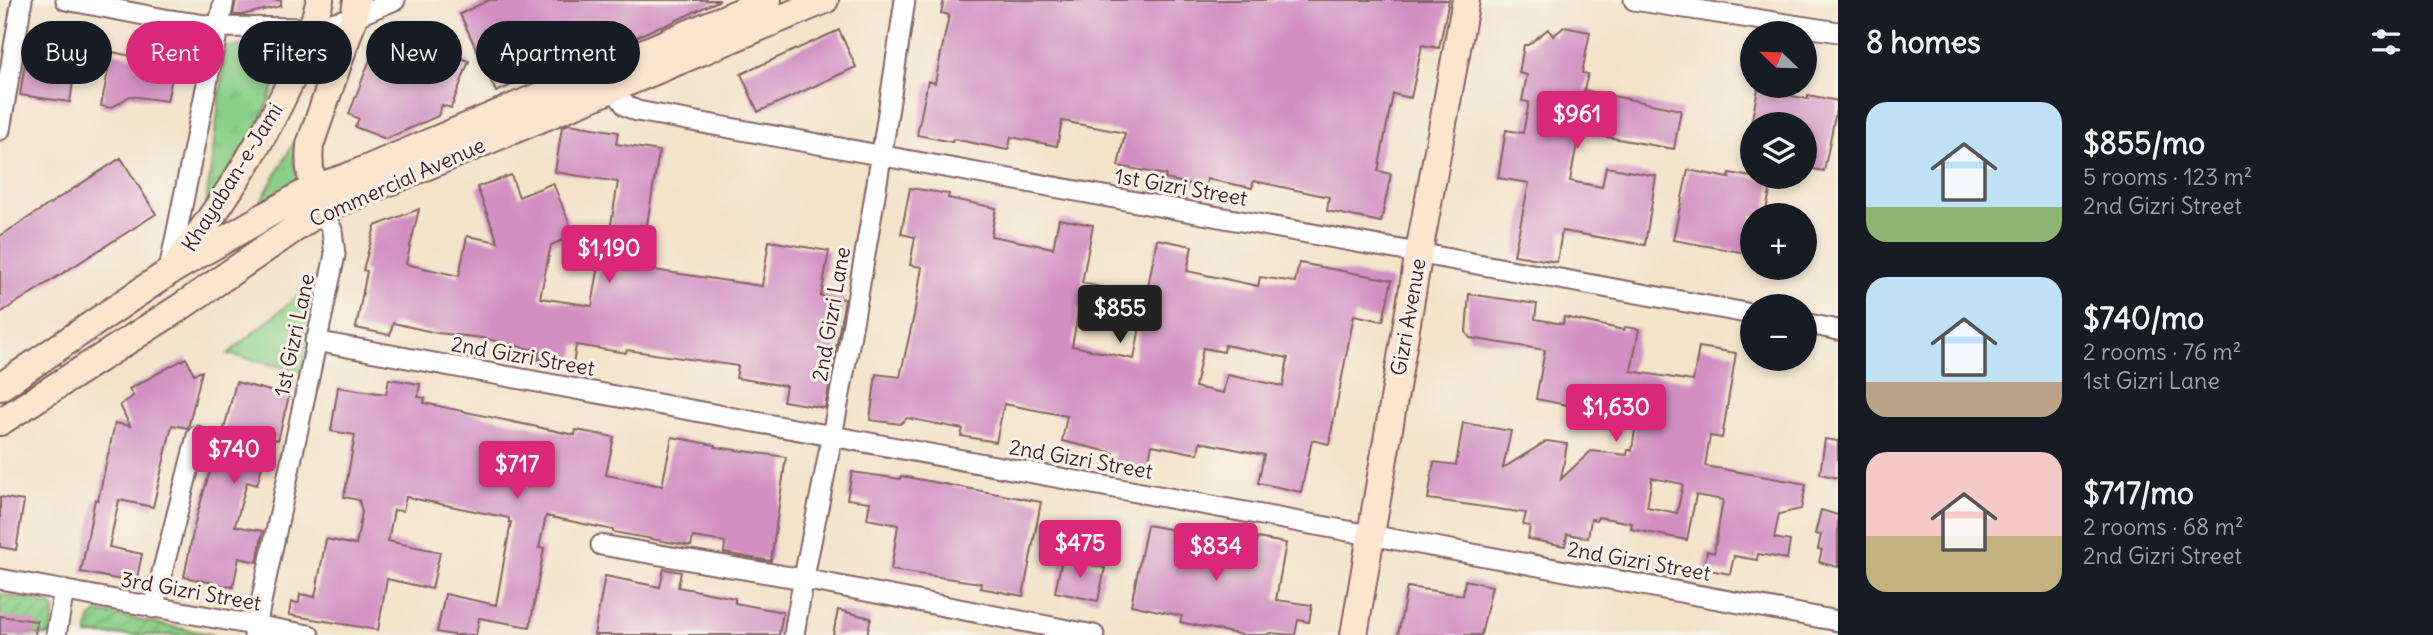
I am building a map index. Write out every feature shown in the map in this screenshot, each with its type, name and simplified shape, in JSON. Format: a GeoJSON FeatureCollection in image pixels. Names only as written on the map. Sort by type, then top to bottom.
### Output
{"type":"FeatureCollection","features":[{"type":"Feature","properties":{"kind":"main road","name":"Khayaban-e-Jami"},"geometry":{"type":"LineString","coordinates":[[315,21],[320,0]]}},
{"type":"Feature","properties":{"kind":"main road","name":"Commercial Avenue"},"geometry":{"type":"LineString","coordinates":[[0,422],[179,308],[347,177],[768,0]]}},
{"type":"Feature","properties":{"kind":"main road","name":"Commercial Avenue"},"geometry":{"type":"LineString","coordinates":[[0,387],[169,272],[318,199],[613,88],[825,0]]}},
{"type":"Feature","properties":{"kind":"main road","name":"Gizri Avenue"},"geometry":{"type":"LineString","coordinates":[[1354,635],[1419,252],[1466,0]]}},
{"type":"Feature","properties":{"kind":"main road"},"geometry":{"type":"LineString","coordinates":[[318,199],[308,161],[310,145],[355,8]]}},
{"type":"Feature","properties":{"kind":"main road","name":"Khayaban-e-Jami"},"geometry":{"type":"LineString","coordinates":[[169,272],[206,226],[264,132],[289,84]]}},
{"type":"Feature","properties":{"kind":"main road"},"geometry":{"type":"LineString","coordinates":[[169,272],[179,308]]}},
{"type":"Feature","properties":{"kind":"street"},"geometry":{"type":"LineString","coordinates":[[0,130],[22,0]]}},
{"type":"Feature","properties":{"kind":"street"},"geometry":{"type":"LineString","coordinates":[[66,0],[177,21]]}},
{"type":"Feature","properties":{"kind":"street"},"geometry":{"type":"LineString","coordinates":[[220,21],[224,0]]}},
{"type":"Feature","properties":{"kind":"street"},"geometry":{"type":"LineString","coordinates":[[328,21],[355,8],[395,0]]}},
{"type":"Feature","properties":{"kind":"street","name":"2nd Gizri Lane"},"geometry":{"type":"LineString","coordinates":[[794,635],[883,157],[905,0]]}},
{"type":"Feature","properties":{"kind":"street"},"geometry":{"type":"LineString","coordinates":[[1634,0],[1838,33]]}},
{"type":"Feature","properties":{"kind":"street"},"geometry":{"type":"LineString","coordinates":[[169,272],[207,84]]}},
{"type":"Feature","properties":{"kind":"street","name":"1st Gizri Street"},"geometry":{"type":"LineString","coordinates":[[613,88],[626,106],[637,111],[1740,312]]}},
{"type":"Feature","properties":{"kind":"street","name":"1st Gizri Lane"},"geometry":{"type":"LineString","coordinates":[[255,630],[335,256],[332,230],[318,199]]}},
{"type":"Feature","properties":{"kind":"street"},"geometry":{"type":"LineString","coordinates":[[1817,326],[1838,330]]}},
{"type":"Feature","properties":{"kind":"street","name":"2nd Gizri Street"},"geometry":{"type":"LineString","coordinates":[[316,341],[1838,621]]}},
{"type":"Feature","properties":{"kind":"street"},"geometry":{"type":"LineString","coordinates":[[153,608],[197,436]]}},
{"type":"Feature","properties":{"kind":"street"},"geometry":{"type":"LineString","coordinates":[[601,545],[803,579],[1094,635]]}},
{"type":"Feature","properties":{"kind":"street","name":"3rd Gizri Street"},"geometry":{"type":"LineString","coordinates":[[0,579],[255,630],[309,635]]}},
{"type":"Feature","properties":{"kind":"street"},"geometry":{"type":"LineString","coordinates":[[56,635],[64,590]]}},
{"type":"Feature","properties":{"kind":"green space"},"geometry":{"type":"Polygon","coordinates":[[[226,47],[238,47],[238,84],[275,84],[261,120],[206,206],[221,84],[224,84],[226,47]]]}},
{"type":"Feature","properties":{"kind":"green space"},"geometry":{"type":"Polygon","coordinates":[[[301,130],[293,160],[301,186],[251,219],[301,130]]]}},
{"type":"Feature","properties":{"kind":"green space"},"geometry":{"type":"Polygon","coordinates":[[[323,275],[303,372],[228,354],[323,275]]]}},
{"type":"Feature","properties":{"kind":"green space"},"geometry":{"type":"Polygon","coordinates":[[[0,594],[49,603],[55,609],[50,635],[0,635],[0,594]]]}},
{"type":"Feature","properties":{"kind":"green space"},"geometry":{"type":"Polygon","coordinates":[[[98,612],[214,635],[87,635],[90,619],[98,612]]]}},
{"type":"Feature","properties":{"kind":"building"},"geometry":{"type":"Polygon","coordinates":[[[236,0],[281,0],[281,6],[233,15],[236,0]]]}},
{"type":"Feature","properties":{"kind":"building"},"geometry":{"type":"Polygon","coordinates":[[[489,0],[720,0],[640,35],[640,21],[476,21],[476,49],[460,14],[489,0]]]}},
{"type":"Feature","properties":{"kind":"building"},"geometry":{"type":"Polygon","coordinates":[[[944,0],[1449,0],[1439,48],[1422,45],[1411,98],[1393,94],[1378,171],[1391,174],[1381,222],[1327,211],[1329,197],[1254,181],[1252,188],[1207,179],[1206,187],[1165,179],[1166,175],[1118,166],[1125,133],[1062,121],[1057,146],[1011,137],[1008,150],[917,135],[928,81],[935,83],[949,15],[941,13],[944,0]]]}},
{"type":"Feature","properties":{"kind":"building"},"geometry":{"type":"Polygon","coordinates":[[[1564,27],[1590,32],[1582,73],[1588,74],[1584,90],[1681,110],[1674,149],[1579,132],[1570,181],[1602,187],[1606,167],[1656,176],[1645,245],[1562,231],[1557,262],[1514,255],[1529,183],[1498,178],[1506,130],[1523,133],[1529,102],[1522,101],[1527,75],[1519,73],[1524,45],[1528,45],[1548,29],[1553,36],[1564,27]]]}},
{"type":"Feature","properties":{"kind":"building"},"geometry":{"type":"Polygon","coordinates":[[[839,30],[856,67],[758,112],[741,74],[839,30]]]}},
{"type":"Feature","properties":{"kind":"building"},"geometry":{"type":"Polygon","coordinates":[[[112,52],[126,55],[126,84],[171,84],[167,101],[130,96],[111,108],[101,106],[105,84],[112,84],[112,52]]]}},
{"type":"Feature","properties":{"kind":"building"},"geometry":{"type":"Polygon","coordinates":[[[462,59],[469,61],[462,79],[462,59]]]}},
{"type":"Feature","properties":{"kind":"building"},"geometry":{"type":"Polygon","coordinates":[[[366,70],[366,84],[460,84],[451,108],[442,105],[438,116],[386,139],[355,127],[359,119],[349,114],[366,70]]]}},
{"type":"Feature","properties":{"kind":"building"},"geometry":{"type":"Polygon","coordinates":[[[22,84],[73,84],[70,102],[20,95],[22,84]]]}},
{"type":"Feature","properties":{"kind":"building"},"geometry":{"type":"Polygon","coordinates":[[[492,84],[514,84],[496,92],[492,84]]]}},
{"type":"Feature","properties":{"kind":"building"},"geometry":{"type":"Polygon","coordinates":[[[1817,97],[1838,101],[1824,171],[1817,170],[1817,112],[1753,112],[1756,98],[1817,97]]]}},
{"type":"Feature","properties":{"kind":"building"},"geometry":{"type":"Polygon","coordinates":[[[569,124],[618,132],[616,144],[659,151],[640,268],[762,286],[769,241],[829,251],[821,296],[845,299],[825,408],[783,401],[786,386],[736,378],[738,366],[576,345],[573,365],[538,359],[539,351],[483,338],[437,333],[393,323],[390,335],[356,328],[367,271],[363,270],[375,226],[419,209],[406,264],[459,276],[467,236],[498,242],[477,187],[511,175],[519,197],[553,183],[574,235],[551,245],[540,298],[592,306],[599,265],[604,266],[618,182],[555,172],[562,127],[569,124]]]}},
{"type":"Feature","properties":{"kind":"building"},"geometry":{"type":"Polygon","coordinates":[[[121,158],[156,214],[0,313],[0,236],[121,158]]]}},
{"type":"Feature","properties":{"kind":"building"},"geometry":{"type":"Polygon","coordinates":[[[1688,170],[1729,178],[1730,173],[1740,175],[1740,189],[1770,189],[1767,203],[1740,203],[1740,252],[1673,240],[1688,170]]]}},
{"type":"Feature","properties":{"kind":"building"},"geometry":{"type":"Polygon","coordinates":[[[910,188],[949,194],[948,198],[996,208],[991,236],[1053,248],[1059,219],[1093,225],[1082,283],[1146,297],[1157,239],[1192,246],[1187,271],[1258,286],[1260,277],[1295,282],[1299,263],[1392,280],[1383,321],[1354,315],[1329,444],[1312,440],[1301,492],[1258,483],[1264,455],[1200,442],[1198,454],[1152,445],[1147,470],[1112,463],[1114,453],[1062,441],[1067,416],[1004,404],[996,442],[961,436],[963,429],[907,418],[900,424],[870,420],[876,374],[900,377],[922,267],[910,265],[915,237],[901,234],[910,188]],[[1079,308],[1072,346],[1134,359],[1141,321],[1079,308]],[[1225,345],[1224,352],[1203,348],[1195,387],[1223,393],[1227,375],[1283,386],[1288,358],[1225,345]]]}},
{"type":"Feature","properties":{"kind":"building"},"geometry":{"type":"Polygon","coordinates":[[[1469,294],[1537,304],[1535,319],[1563,324],[1564,317],[1624,330],[1625,327],[1639,329],[1631,371],[1693,381],[1699,347],[1736,353],[1722,438],[1710,436],[1705,466],[1806,484],[1801,509],[1779,514],[1774,538],[1790,541],[1787,559],[1758,554],[1757,560],[1734,556],[1730,574],[1704,569],[1707,551],[1714,553],[1723,500],[1696,495],[1687,540],[1631,529],[1632,523],[1598,517],[1597,520],[1591,519],[1588,538],[1567,534],[1565,546],[1528,539],[1530,526],[1523,525],[1526,513],[1428,499],[1434,462],[1456,465],[1463,423],[1511,431],[1503,468],[1547,441],[1567,444],[1561,479],[1591,451],[1627,455],[1628,450],[1632,450],[1637,415],[1536,399],[1545,350],[1470,338],[1466,332],[1469,294]],[[1652,478],[1647,507],[1677,513],[1683,484],[1652,478]]]}},
{"type":"Feature","properties":{"kind":"building"},"geometry":{"type":"Polygon","coordinates":[[[186,358],[194,374],[202,371],[188,428],[172,425],[153,507],[119,500],[109,547],[142,554],[136,583],[81,572],[95,499],[98,500],[115,423],[130,426],[120,405],[133,396],[129,389],[186,358]]]}},
{"type":"Feature","properties":{"kind":"building"},"geometry":{"type":"Polygon","coordinates":[[[389,379],[420,384],[418,397],[425,398],[424,403],[575,435],[576,430],[614,437],[606,475],[662,486],[672,437],[715,447],[786,457],[771,561],[724,553],[725,542],[693,537],[691,546],[546,516],[539,548],[544,548],[530,627],[479,618],[476,635],[453,635],[437,632],[445,594],[496,605],[511,522],[509,518],[406,497],[403,511],[394,510],[388,541],[440,552],[432,589],[387,579],[378,630],[289,615],[291,602],[299,603],[300,594],[315,597],[326,539],[356,545],[362,512],[359,500],[344,497],[355,435],[331,431],[338,387],[386,394],[389,379]]]}},
{"type":"Feature","properties":{"kind":"building"},"geometry":{"type":"Polygon","coordinates":[[[236,382],[289,396],[278,440],[270,438],[257,485],[247,482],[235,526],[263,531],[257,562],[239,558],[233,587],[184,577],[196,518],[218,444],[220,445],[236,382]]]}},
{"type":"Feature","properties":{"kind":"building"},"geometry":{"type":"Polygon","coordinates":[[[1825,439],[1838,441],[1838,478],[1820,474],[1825,439]]]}},
{"type":"Feature","properties":{"kind":"building"},"geometry":{"type":"Polygon","coordinates":[[[852,472],[900,479],[901,476],[1041,502],[1023,596],[980,588],[981,583],[891,570],[898,525],[867,519],[870,502],[847,499],[852,472]]]}},
{"type":"Feature","properties":{"kind":"building"},"geometry":{"type":"Polygon","coordinates":[[[0,497],[24,501],[16,550],[0,547],[0,497]]]}},
{"type":"Feature","properties":{"kind":"building"},"geometry":{"type":"Polygon","coordinates":[[[1821,510],[1838,515],[1838,567],[1819,562],[1822,550],[1818,549],[1821,535],[1815,534],[1821,510]]]}},
{"type":"Feature","properties":{"kind":"building"},"geometry":{"type":"Polygon","coordinates":[[[1147,525],[1256,545],[1257,538],[1286,543],[1276,600],[1312,605],[1309,622],[1298,620],[1295,635],[1242,635],[1180,622],[1182,616],[1131,605],[1147,525]]]}},
{"type":"Feature","properties":{"kind":"building"},"geometry":{"type":"Polygon","coordinates":[[[1062,559],[1105,568],[1098,601],[1055,592],[1062,559]]]}},
{"type":"Feature","properties":{"kind":"building"},"geometry":{"type":"Polygon","coordinates":[[[664,569],[681,572],[678,587],[735,598],[735,603],[783,612],[779,635],[594,635],[605,576],[660,587],[664,569]]]}},
{"type":"Feature","properties":{"kind":"building"},"geometry":{"type":"Polygon","coordinates":[[[1465,580],[1492,586],[1481,635],[1398,635],[1407,587],[1463,595],[1465,580]]]}},
{"type":"Feature","properties":{"kind":"building"},"geometry":{"type":"Polygon","coordinates":[[[838,610],[871,618],[867,635],[833,635],[838,610]]]}},
{"type":"Feature","properties":{"kind":"building"},"geometry":{"type":"Polygon","coordinates":[[[0,616],[37,621],[35,635],[0,635],[0,616]]]}}]}
